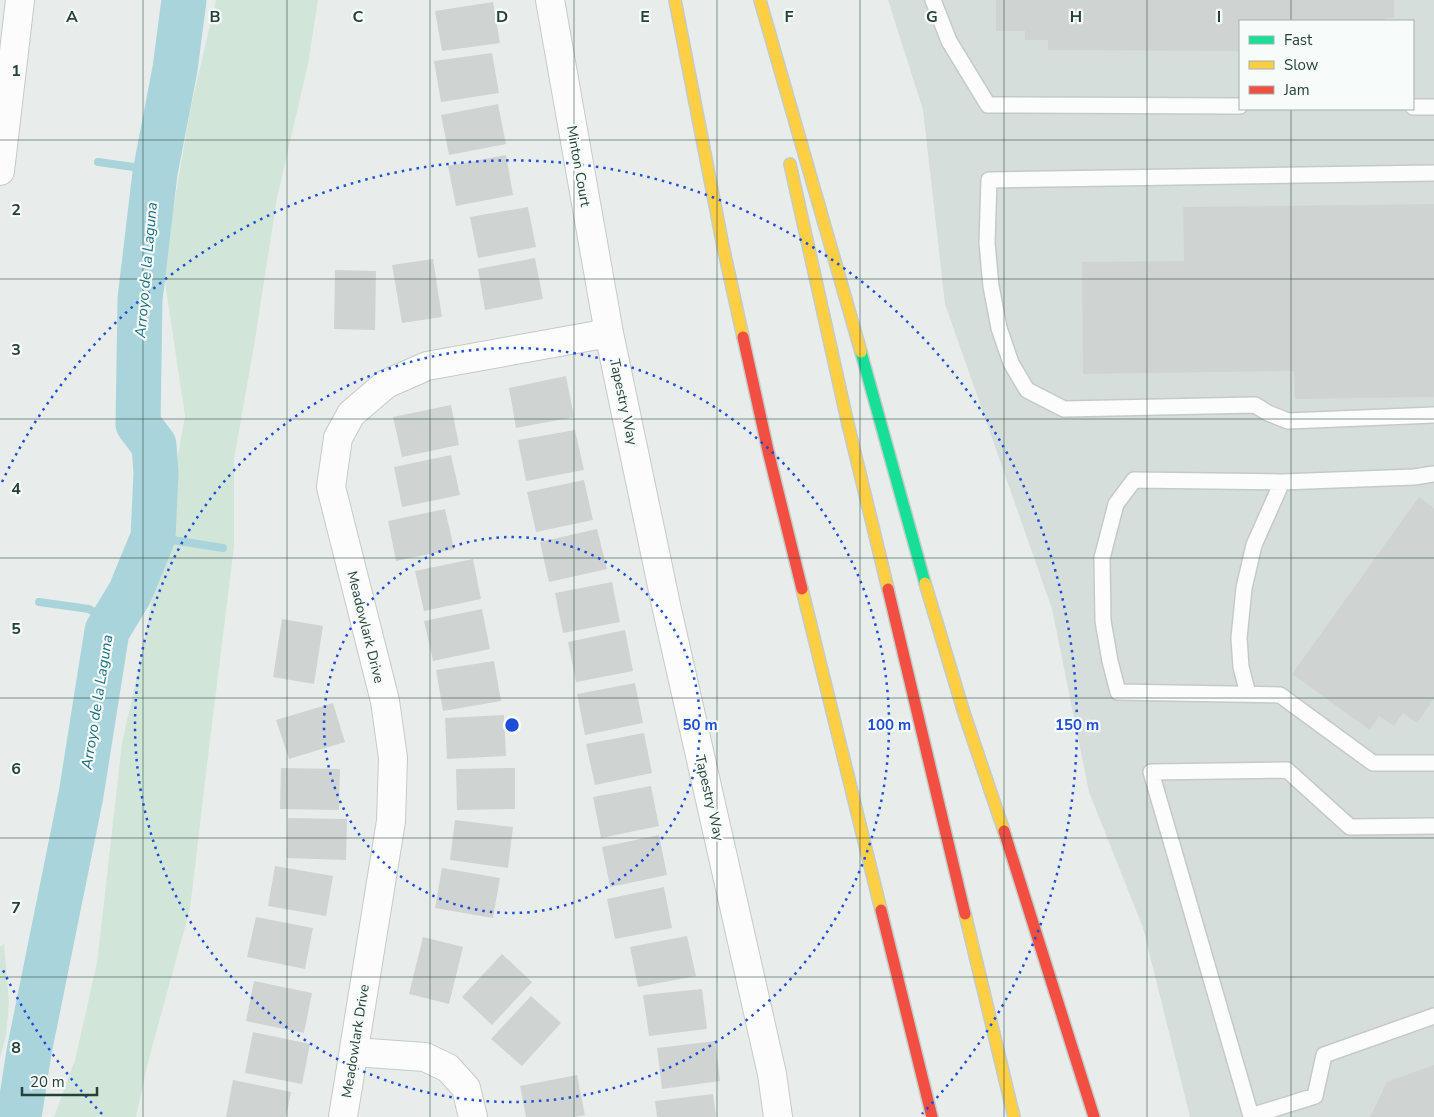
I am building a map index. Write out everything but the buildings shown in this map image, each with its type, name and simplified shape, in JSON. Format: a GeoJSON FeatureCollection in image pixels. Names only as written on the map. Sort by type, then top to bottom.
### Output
{"type":"FeatureCollection","features":[{"type":"Feature","properties":{"kind":"highway"},"geometry":{"type":"LineString","coordinates":[[675,0],[723,246],[769,455],[932,1117]]}},
{"type":"Feature","properties":{"kind":"highway"},"geometry":{"type":"LineString","coordinates":[[759,0],[781,116]]}},
{"type":"Feature","properties":{"kind":"highway"},"geometry":{"type":"LineString","coordinates":[[759,0],[964,713],[1013,859],[1094,1117]]}},
{"type":"Feature","properties":{"kind":"highway"},"geometry":{"type":"LineString","coordinates":[[788,154],[849,430],[1014,1117]]}},
{"type":"Feature","properties":{"kind":"street"},"geometry":{"type":"LineString","coordinates":[[0,170],[20,0]]}},
{"type":"Feature","properties":{"kind":"street","name":"Minton Court"},"geometry":{"type":"LineString","coordinates":[[550,0],[609,333]]}},
{"type":"Feature","properties":{"kind":"street","name":"Meadowlark Drive"},"geometry":{"type":"LineString","coordinates":[[343,1117],[391,821],[393,758],[385,702],[331,487],[338,438],[351,414],[386,384],[427,366],[609,333]]}},
{"type":"Feature","properties":{"kind":"street","name":"Tapestry Way"},"geometry":{"type":"LineString","coordinates":[[609,333],[666,605],[772,1074],[778,1117]]}},
{"type":"Feature","properties":{"kind":"street"},"geometry":{"type":"LineString","coordinates":[[354,1052],[425,1058],[448,1068],[466,1088],[473,1117]]}},
{"type":"Feature","properties":{"kind":"lane"},"geometry":{"type":"LineString","coordinates":[[933,0],[949,42],[988,105],[1239,106]]}},
{"type":"Feature","properties":{"kind":"lane"},"geometry":{"type":"LineString","coordinates":[[1414,107],[1434,107]]}},
{"type":"Feature","properties":{"kind":"lane"},"geometry":{"type":"LineString","coordinates":[[1434,173],[989,180],[987,243],[991,286],[999,328],[1011,363],[1027,390],[1064,409],[1255,405],[1268,413],[1288,421],[1434,415]]}},
{"type":"Feature","properties":{"kind":"lane"},"geometry":{"type":"LineString","coordinates":[[1434,474],[1414,477],[1282,482],[1134,480],[1116,504],[1102,558],[1104,621],[1110,660],[1118,692],[1280,695],[1373,763],[1434,763]]}},
{"type":"Feature","properties":{"kind":"lane"},"geometry":{"type":"LineString","coordinates":[[1248,694],[1240,667],[1239,638],[1244,588],[1254,545],[1282,482]]}},
{"type":"Feature","properties":{"kind":"lane"},"geometry":{"type":"LineString","coordinates":[[1434,826],[1350,827],[1288,770],[1151,772],[1251,1116],[1315,1096],[1324,1055],[1434,1016]]}},
{"type":"Feature","properties":{"kind":"shaded area"},"geometry":{"type":"Polygon","coordinates":[[[888,0],[1434,0],[1434,1117],[1190,1117],[1143,928],[1089,792],[1052,609],[945,304],[923,110],[888,0]]]}},
{"type":"Feature","properties":{"kind":"green space"},"geometry":{"type":"Polygon","coordinates":[[[216,0],[318,0],[308,64],[277,198],[234,459],[234,547],[190,909],[148,1062],[136,1117],[54,1117],[75,1060],[97,963],[122,743],[141,659],[185,416],[163,269],[191,106],[216,0]]]}},
{"type":"Feature","properties":{"kind":"green space"},"geometry":{"type":"Polygon","coordinates":[[[4,944],[9,1002],[6,1036],[0,1058],[0,947],[4,944]]]}},
{"type":"Feature","properties":{"kind":"waterway","name":"Arroyo de la Laguna"},"geometry":{"type":"LineString","coordinates":[[19,1117],[29,1052],[81,795],[107,631],[130,593],[153,537],[156,473],[154,445],[138,424],[140,299],[155,173],[175,69],[184,0]]}},
{"type":"Feature","properties":{"kind":"waterway"},"geometry":{"type":"LineString","coordinates":[[98,162],[155,170]]}},
{"type":"Feature","properties":{"kind":"waterway"},"geometry":{"type":"LineString","coordinates":[[153,537],[223,548]]}},
{"type":"Feature","properties":{"kind":"waterway"},"geometry":{"type":"LineString","coordinates":[[39,602],[89,609],[112,623]]}},
{"type":"Feature","properties":{"kind":"traffic: fast"},"geometry":{"type":"LineString","coordinates":[[861,352],[925,583]]}},
{"type":"Feature","properties":{"kind":"traffic: slow"},"geometry":{"type":"LineString","coordinates":[[675,0],[723,246],[743,337]]}},
{"type":"Feature","properties":{"kind":"traffic: slow"},"geometry":{"type":"LineString","coordinates":[[760,0],[861,352]]}},
{"type":"Feature","properties":{"kind":"traffic: slow"},"geometry":{"type":"LineString","coordinates":[[790,164],[847,420],[888,589]]}},
{"type":"Feature","properties":{"kind":"traffic: slow"},"geometry":{"type":"LineString","coordinates":[[925,583],[964,713],[1004,831]]}},
{"type":"Feature","properties":{"kind":"traffic: slow"},"geometry":{"type":"LineString","coordinates":[[802,589],[881,910]]}},
{"type":"Feature","properties":{"kind":"traffic: slow"},"geometry":{"type":"LineString","coordinates":[[965,914],[1014,1117]]}},
{"type":"Feature","properties":{"kind":"traffic: jam"},"geometry":{"type":"LineString","coordinates":[[743,337],[769,455],[802,589]]}},
{"type":"Feature","properties":{"kind":"traffic: jam"},"geometry":{"type":"LineString","coordinates":[[888,589],[965,914]]}},
{"type":"Feature","properties":{"kind":"traffic: jam"},"geometry":{"type":"LineString","coordinates":[[1004,831],[1094,1117]]}},
{"type":"Feature","properties":{"kind":"traffic: jam"},"geometry":{"type":"LineString","coordinates":[[881,910],[932,1117]]}}]}
